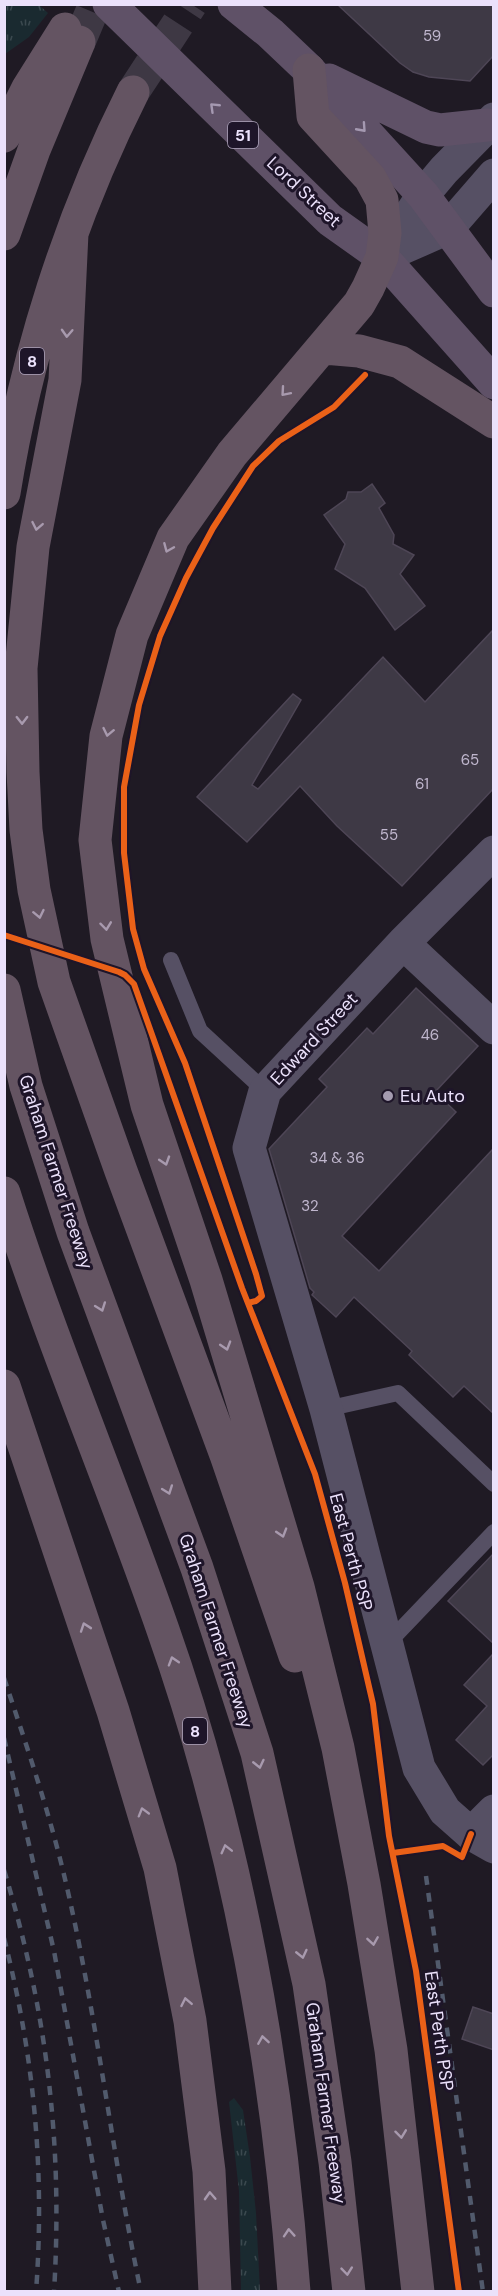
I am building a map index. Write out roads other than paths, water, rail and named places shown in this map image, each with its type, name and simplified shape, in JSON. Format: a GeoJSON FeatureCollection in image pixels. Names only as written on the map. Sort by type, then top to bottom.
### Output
{"type":"FeatureCollection","features":[{"type":"Feature","properties":{"kind":"highway"},"geometry":{"type":"LineString","coordinates":[[4,136],[28,88],[72,35],[42,129],[4,234]]}},
{"type":"Feature","properties":{"kind":"highway"},"geometry":{"type":"LineString","coordinates":[[309,70],[313,116],[370,178],[382,200],[386,233],[382,257],[359,304],[232,454],[172,538],[132,634],[106,736],[95,840],[107,939],[147,1105],[206,1280],[298,1587],[338,1748],[364,1884],[391,2050],[418,2292]]}},
{"type":"Feature","properties":{"kind":"highway","name":"8"},"geometry":{"type":"LineString","coordinates":[[4,493],[32,359],[72,233],[104,149],[133,92]]}},
{"type":"Feature","properties":{"kind":"highway"},"geometry":{"type":"LineString","coordinates":[[72,233],[65,380],[33,547],[21,668],[26,830],[34,890],[54,982],[121,1172],[226,1455],[291,1643],[364,1884]]}},
{"type":"Feature","properties":{"kind":"highway"},"geometry":{"type":"LineString","coordinates":[[324,348],[359,351],[400,362],[494,422]]}},
{"type":"Feature","properties":{"kind":"highway","name":"Graham Farmer Freeway"},"geometry":{"type":"LineString","coordinates":[[4,990],[26,1086],[73,1232],[197,1568],[257,1753],[309,1984],[335,2162],[349,2292]]}},
{"type":"Feature","properties":{"kind":"highway","name":"8"},"geometry":{"type":"LineString","coordinates":[[4,1194],[32,1280],[164,1631],[204,1760],[253,1976],[288,2214],[294,2292]]}},
{"type":"Feature","properties":{"kind":"highway"},"geometry":{"type":"LineString","coordinates":[[7,1398],[113,1711],[160,1868],[190,2021],[209,2170],[215,2292]]}},
{"type":"Feature","properties":{"kind":"main road","name":"Lord Street"},"geometry":{"type":"LineString","coordinates":[[109,4],[330,220],[382,257],[494,383]]}},
{"type":"Feature","properties":{"kind":"main road"},"geometry":{"type":"LineString","coordinates":[[234,4],[270,33],[309,70],[423,195],[494,291]]}},
{"type":"Feature","properties":{"kind":"main road"},"geometry":{"type":"LineString","coordinates":[[309,70],[426,127],[440,130],[490,122]]}},
{"type":"Feature","properties":{"kind":"street"},"geometry":{"type":"LineString","coordinates":[[382,257],[423,195],[490,122]]}},
{"type":"Feature","properties":{"kind":"street"},"geometry":{"type":"LineString","coordinates":[[382,257],[448,228],[494,175]]}},
{"type":"Feature","properties":{"kind":"street","name":"Edward Street"},"geometry":{"type":"LineString","coordinates":[[486,1830],[445,1810],[419,1768],[326,1409],[249,1148],[265,1091],[403,943],[494,852]]}},
{"type":"Feature","properties":{"kind":"street"},"geometry":{"type":"LineString","coordinates":[[403,943],[494,1028]]}},
{"type":"Feature","properties":{"kind":"lane"},"geometry":{"type":"LineString","coordinates":[[171,960],[200,1031],[265,1091]]}},
{"type":"Feature","properties":{"kind":"lane"},"geometry":{"type":"LineString","coordinates":[[326,1409],[398,1393],[494,1484]]}},
{"type":"Feature","properties":{"kind":"lane"},"geometry":{"type":"LineString","coordinates":[[388,1643],[494,1532]]}},
{"type":"Feature","properties":{"kind":"tunnel"},"geometry":{"type":"LineString","coordinates":[[79,42],[95,4]]}},
{"type":"Feature","properties":{"kind":"tunnel"},"geometry":{"type":"LineString","coordinates":[[133,92],[191,4]]}},
{"type":"Feature","properties":{"kind":"railway"},"geometry":{"type":"LineString","coordinates":[[4,1678],[29,1753],[65,1879],[86,1982],[141,2292]]}},
{"type":"Feature","properties":{"kind":"railway"},"geometry":{"type":"LineString","coordinates":[[4,1738],[54,1951],[103,2220],[119,2292]]}},
{"type":"Feature","properties":{"kind":"railway"},"geometry":{"type":"LineString","coordinates":[[4,1870],[31,1975],[48,2078],[56,2183],[54,2292]]}},
{"type":"Feature","properties":{"kind":"railway"},"geometry":{"type":"LineString","coordinates":[[426,1876],[483,2292]]}},
{"type":"Feature","properties":{"kind":"railway"},"geometry":{"type":"LineString","coordinates":[[4,1938],[23,2026],[35,2114],[39,2202],[36,2292]]}},
{"type":"Feature","properties":{"kind":"place","name":"Eu Auto"},"geometry":{"type":"Point","coordinates":[388,1096]}}]}
